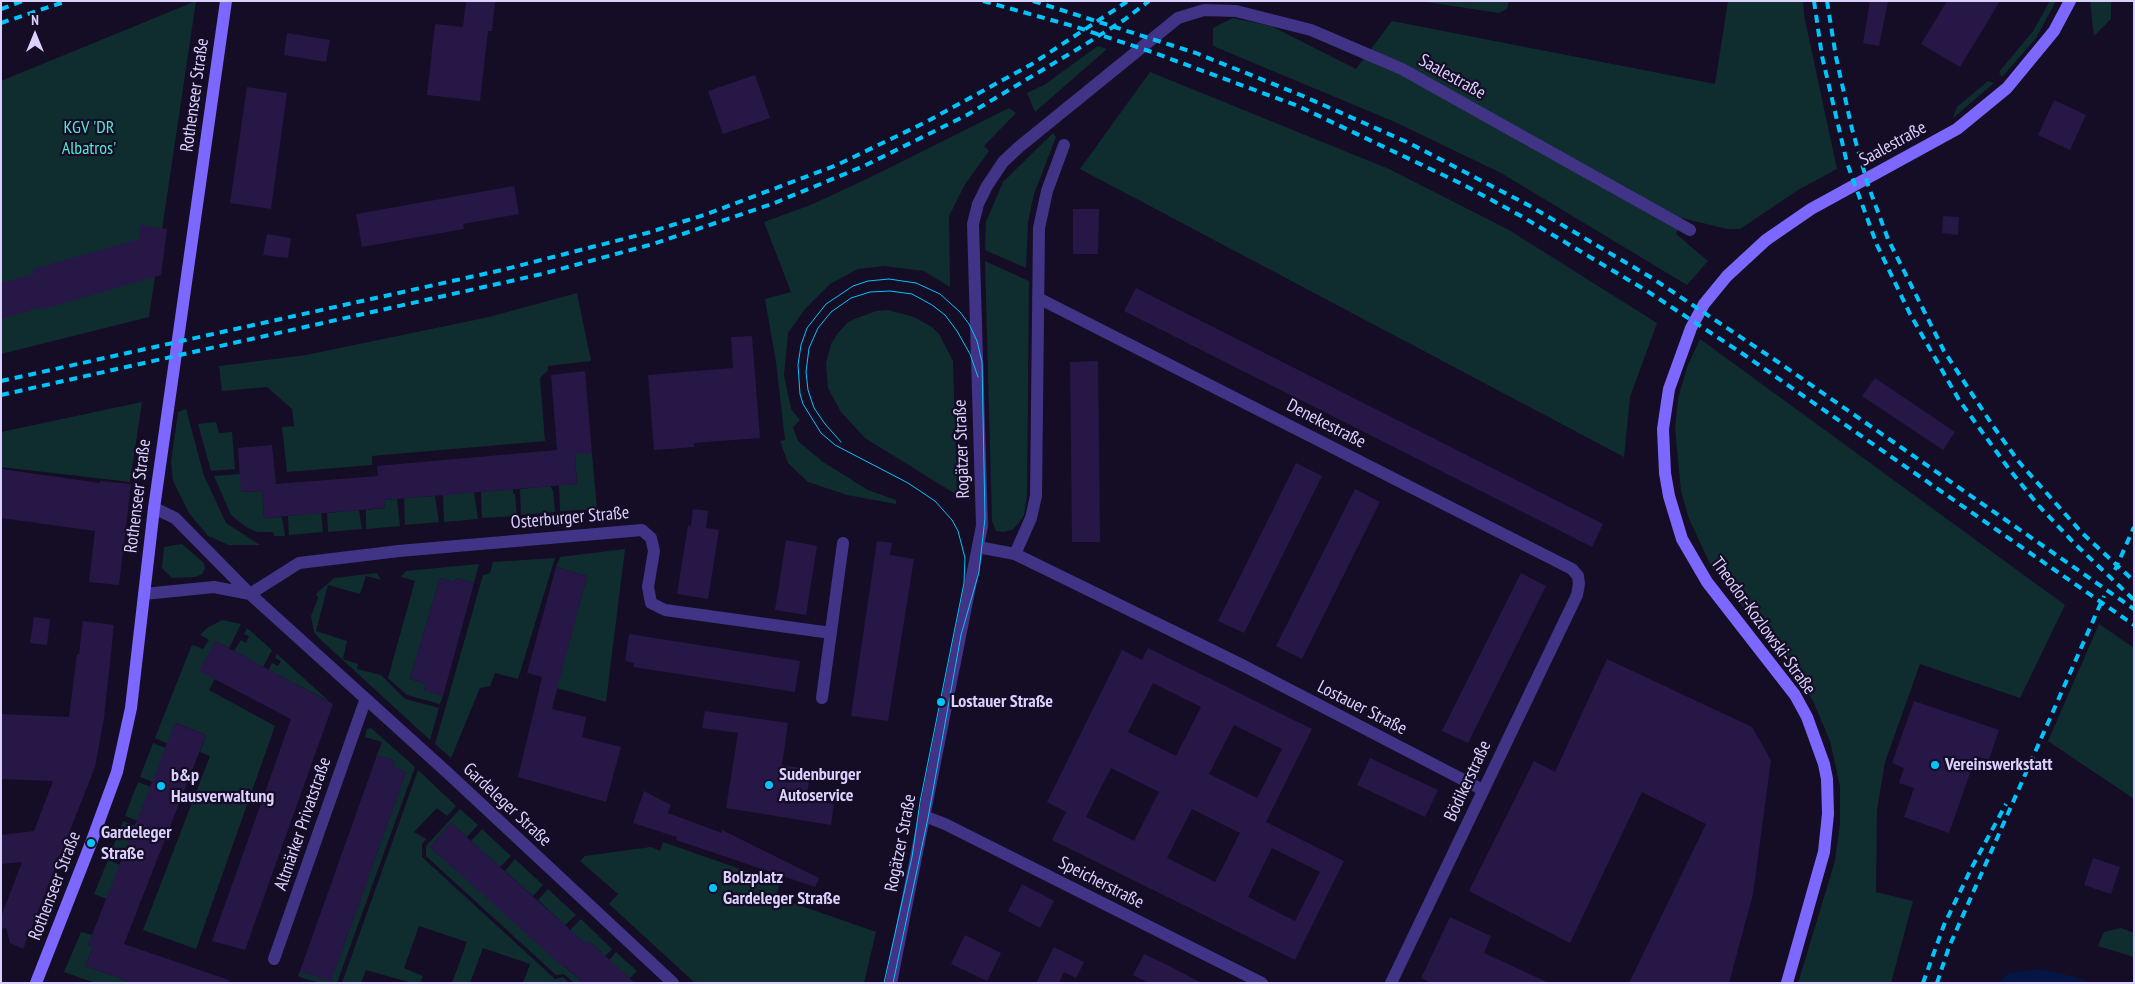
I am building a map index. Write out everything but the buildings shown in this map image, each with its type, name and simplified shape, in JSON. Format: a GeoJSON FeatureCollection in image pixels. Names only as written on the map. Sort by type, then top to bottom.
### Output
{"type":"FeatureCollection","features":[{"type":"Feature","properties":{"kind":"main road","name":"Rothenseer Straße"},"geometry":{"type":"LineString","coordinates":[[36,983],[117,772],[131,708],[154,508],[226,1]]}},
{"type":"Feature","properties":{"kind":"main road","name":"Saalestraße"},"geometry":{"type":"LineString","coordinates":[[1711,296],[1726,276],[1766,240],[1810,209],[1957,129],[2007,88],[2054,32],[2070,1]]}},
{"type":"Feature","properties":{"kind":"main road","name":"Theodor-Kozlowski-Straße"},"geometry":{"type":"LineString","coordinates":[[1711,296],[1691,328],[1668,389],[1663,429],[1665,473],[1675,517],[1682,539],[1692,558],[1707,582],[1794,695],[1807,717],[1824,764],[1827,779],[1828,814],[1824,852],[1787,983]]}},
{"type":"Feature","properties":{"kind":"street","name":"Saalestraße"},"geometry":{"type":"LineString","coordinates":[[1178,18],[1204,10],[1236,11],[1311,30],[1402,69],[1690,230]]}},
{"type":"Feature","properties":{"kind":"street","name":"Rogätzer Straße"},"geometry":{"type":"LineString","coordinates":[[891,983],[982,526],[973,230],[978,204],[997,170],[1019,147],[1178,18]]}},
{"type":"Feature","properties":{"kind":"street"},"geometry":{"type":"LineString","coordinates":[[1015,554],[1031,518],[1036,496],[1039,228],[1047,191],[1064,145]]}},
{"type":"Feature","properties":{"kind":"street","name":"Denekestraße"},"geometry":{"type":"LineString","coordinates":[[1038,298],[1572,570],[1579,580],[1577,595]]}},
{"type":"Feature","properties":{"kind":"street","name":"Gardeleger Straße"},"geometry":{"type":"LineString","coordinates":[[154,508],[176,518],[250,594],[365,701],[455,780],[673,983]]}},
{"type":"Feature","properties":{"kind":"street","name":"Osterburger Straße"},"geometry":{"type":"LineString","coordinates":[[250,594],[298,563],[399,551],[642,530],[651,538],[654,551],[648,587],[651,603],[665,610],[831,633]]}},
{"type":"Feature","properties":{"kind":"street"},"geometry":{"type":"LineString","coordinates":[[822,698],[843,542]]}},
{"type":"Feature","properties":{"kind":"street","name":"Lostauer Straße"},"geometry":{"type":"LineString","coordinates":[[978,547],[1015,554],[1244,666],[1483,790]]}},
{"type":"Feature","properties":{"kind":"street"},"geometry":{"type":"LineString","coordinates":[[144,594],[214,587],[250,594]]}},
{"type":"Feature","properties":{"kind":"street","name":"Bödikerstraße"},"geometry":{"type":"LineString","coordinates":[[1391,983],[1577,595]]}},
{"type":"Feature","properties":{"kind":"street","name":"Altmärker Privatstraße"},"geometry":{"type":"LineString","coordinates":[[274,959],[365,701]]}},
{"type":"Feature","properties":{"kind":"street","name":"Speicherstraße"},"geometry":{"type":"LineString","coordinates":[[924,816],[945,824],[1262,983]]}},
{"type":"Feature","properties":{"kind":"street","name":"Rogätzer Straße"},"geometry":{"type":"LineString","coordinates":[[886,983],[895,960]]}},
{"type":"Feature","properties":{"kind":"green space","name":"KGV 'DR Albatros'"},"geometry":{"type":"Polygon","coordinates":[[[196,1],[149,317],[1,354],[1,81],[196,1]]]}},
{"type":"Feature","properties":{"kind":"green space"},"geometry":{"type":"Polygon","coordinates":[[[1420,1],[1509,1],[1507,9],[1499,13],[1420,1]]]}},
{"type":"Feature","properties":{"kind":"green space"},"geometry":{"type":"Polygon","coordinates":[[[1728,1],[1803,1],[1804,15],[1837,169],[1798,190],[1740,229],[1727,229],[1682,218],[1676,234],[1708,261],[1687,285],[1501,173],[1395,122],[1213,46],[1213,28],[1233,18],[1271,26],[1356,69],[1392,21],[1715,84],[1728,1]]]}},
{"type":"Feature","properties":{"kind":"green space"},"geometry":{"type":"Polygon","coordinates":[[[2050,1],[2056,1],[2036,38],[2002,77],[1999,72],[2033,31],[2050,1]]]}},
{"type":"Feature","properties":{"kind":"green space"},"geometry":{"type":"Polygon","coordinates":[[[2090,1],[2111,1],[2111,19],[2094,36],[2090,1]]]}},
{"type":"Feature","properties":{"kind":"green space"},"geometry":{"type":"Polygon","coordinates":[[[1098,46],[1107,49],[1035,112],[1027,93],[1044,85],[1098,46]]]}},
{"type":"Feature","properties":{"kind":"green space"},"geometry":{"type":"Polygon","coordinates":[[[1150,72],[1389,169],[1509,230],[1657,323],[1630,397],[1624,457],[1080,169],[1150,72]]]}},
{"type":"Feature","properties":{"kind":"green space"},"geometry":{"type":"Polygon","coordinates":[[[1988,81],[1994,83],[1953,118],[1957,107],[1988,81]]]}},
{"type":"Feature","properties":{"kind":"green space"},"geometry":{"type":"Polygon","coordinates":[[[1009,108],[1016,113],[984,146],[989,151],[964,186],[949,216],[950,287],[924,271],[884,266],[858,269],[830,284],[805,309],[788,333],[784,375],[791,409],[800,420],[793,427],[798,441],[823,462],[868,490],[896,500],[896,504],[847,495],[808,482],[788,463],[780,441],[785,440],[776,362],[765,299],[791,292],[764,222],[813,204],[1009,108]]]}},
{"type":"Feature","properties":{"kind":"green space"},"geometry":{"type":"Polygon","coordinates":[[[1053,133],[1056,137],[1034,194],[1028,222],[1026,268],[985,250],[986,222],[1003,182],[1053,133]]]}},
{"type":"Feature","properties":{"kind":"green space"},"geometry":{"type":"Polygon","coordinates":[[[985,261],[1029,281],[1027,496],[1024,515],[1018,524],[1012,530],[1003,532],[996,531],[992,521],[985,261]]]}},
{"type":"Feature","properties":{"kind":"green space"},"geometry":{"type":"Polygon","coordinates":[[[577,293],[591,361],[548,366],[548,370],[540,378],[545,441],[372,456],[372,465],[287,472],[282,427],[294,426],[292,409],[267,387],[222,391],[219,366],[306,355],[489,317],[577,293]]]}},
{"type":"Feature","properties":{"kind":"green space"},"geometry":{"type":"Polygon","coordinates":[[[888,310],[914,317],[932,327],[939,334],[953,361],[957,495],[865,438],[841,412],[828,388],[826,363],[831,344],[838,333],[848,322],[876,311],[888,310]]]}},
{"type":"Feature","properties":{"kind":"green space"},"geometry":{"type":"Polygon","coordinates":[[[1700,339],[2065,605],[2020,698],[1920,664],[1885,762],[1877,810],[1876,892],[1913,901],[1891,983],[1798,983],[1835,861],[1840,823],[1840,786],[1830,741],[1813,701],[1799,678],[1712,568],[1689,519],[1681,491],[1675,428],[1678,399],[1687,367],[1700,339]]]}},
{"type":"Feature","properties":{"kind":"green space"},"geometry":{"type":"Polygon","coordinates":[[[142,402],[130,482],[1,467],[1,432],[142,402]]]}},
{"type":"Feature","properties":{"kind":"green space"},"geometry":{"type":"Polygon","coordinates":[[[186,409],[204,476],[226,523],[260,545],[229,545],[208,536],[189,513],[173,481],[171,462],[178,412],[186,409]]]}},
{"type":"Feature","properties":{"kind":"green space"},"geometry":{"type":"Polygon","coordinates":[[[216,422],[219,433],[232,432],[235,469],[211,471],[198,424],[216,422]]]}},
{"type":"Feature","properties":{"kind":"green space"},"geometry":{"type":"Polygon","coordinates":[[[575,454],[592,454],[597,509],[560,511],[559,485],[577,484],[575,454]]]}},
{"type":"Feature","properties":{"kind":"green space"},"geometry":{"type":"Polygon","coordinates":[[[240,474],[242,492],[262,491],[264,518],[282,517],[285,536],[274,536],[273,532],[257,532],[246,527],[231,515],[214,476],[240,474]]]}},
{"type":"Feature","properties":{"kind":"green space"},"geometry":{"type":"Polygon","coordinates":[[[551,486],[555,512],[521,515],[520,489],[551,486]]]}},
{"type":"Feature","properties":{"kind":"green space"},"geometry":{"type":"Polygon","coordinates":[[[513,489],[517,516],[482,518],[481,492],[513,489]]]}},
{"type":"Feature","properties":{"kind":"green space"},"geometry":{"type":"Polygon","coordinates":[[[474,492],[478,519],[444,522],[443,495],[474,492]]]}},
{"type":"Feature","properties":{"kind":"green space"},"geometry":{"type":"Polygon","coordinates":[[[435,496],[439,522],[405,525],[404,498],[435,496]]]}},
{"type":"Feature","properties":{"kind":"green space"},"geometry":{"type":"Polygon","coordinates":[[[397,499],[400,526],[366,529],[366,510],[385,508],[384,500],[397,499]]]}},
{"type":"Feature","properties":{"kind":"green space"},"geometry":{"type":"Polygon","coordinates":[[[359,510],[362,529],[328,532],[327,513],[359,510]]]}},
{"type":"Feature","properties":{"kind":"green space"},"geometry":{"type":"Polygon","coordinates":[[[321,513],[323,532],[289,535],[288,516],[321,513]]]}},
{"type":"Feature","properties":{"kind":"green space"},"geometry":{"type":"Polygon","coordinates":[[[182,544],[204,563],[205,569],[202,574],[196,577],[172,578],[162,568],[164,547],[182,544]]]}},
{"type":"Feature","properties":{"kind":"green space"},"geometry":{"type":"Polygon","coordinates":[[[625,549],[606,702],[557,688],[587,576],[556,567],[560,557],[625,549]]]}},
{"type":"Feature","properties":{"kind":"green space"},"geometry":{"type":"Polygon","coordinates":[[[555,558],[518,679],[495,673],[490,686],[480,688],[451,758],[435,744],[483,575],[490,573],[493,562],[555,558]]]}},
{"type":"Feature","properties":{"kind":"green space"},"geometry":{"type":"Polygon","coordinates":[[[479,564],[474,583],[456,578],[455,582],[440,578],[410,679],[426,684],[424,690],[443,696],[440,704],[407,695],[388,678],[415,581],[401,577],[406,571],[479,564]]]}},
{"type":"Feature","properties":{"kind":"green space"},"geometry":{"type":"Polygon","coordinates":[[[377,573],[381,580],[366,576],[360,594],[328,585],[316,631],[347,641],[343,659],[358,664],[357,669],[381,675],[405,699],[439,708],[430,740],[322,641],[314,632],[311,616],[318,598],[316,594],[334,578],[377,573]]]}},
{"type":"Feature","properties":{"kind":"green space"},"geometry":{"type":"Polygon","coordinates":[[[222,620],[241,624],[229,648],[215,641],[215,679],[209,690],[275,726],[196,949],[143,930],[210,756],[200,752],[206,735],[176,723],[168,744],[155,738],[191,647],[193,645],[203,649],[209,640],[200,635],[207,628],[222,620]]]}},
{"type":"Feature","properties":{"kind":"green space"},"geometry":{"type":"Polygon","coordinates":[[[2099,624],[2134,648],[2134,799],[2048,741],[2099,624]]]}},
{"type":"Feature","properties":{"kind":"green space"},"geometry":{"type":"Polygon","coordinates":[[[247,628],[272,650],[263,667],[234,651],[241,640],[246,643],[249,636],[244,634],[247,628]]]}},
{"type":"Feature","properties":{"kind":"green space"},"geometry":{"type":"Polygon","coordinates":[[[277,654],[330,702],[269,670],[272,663],[278,666],[281,661],[275,658],[277,654]]]}},
{"type":"Feature","properties":{"kind":"green space"},"geometry":{"type":"Polygon","coordinates":[[[371,728],[415,767],[337,983],[321,983],[298,976],[300,971],[331,981],[406,772],[393,767],[395,761],[377,755],[382,742],[365,737],[367,729],[371,728]]]}},
{"type":"Feature","properties":{"kind":"green space"},"geometry":{"type":"Polygon","coordinates":[[[153,743],[166,748],[153,782],[140,777],[153,743]]]}},
{"type":"Feature","properties":{"kind":"green space"},"geometry":{"type":"Polygon","coordinates":[[[418,770],[456,806],[447,816],[437,808],[414,832],[426,839],[422,844],[422,857],[555,979],[563,977],[569,983],[523,983],[530,964],[483,948],[470,983],[452,983],[467,942],[419,926],[404,968],[423,976],[420,983],[412,983],[366,970],[361,983],[342,983],[418,770]]]}},
{"type":"Feature","properties":{"kind":"green space"},"geometry":{"type":"Polygon","coordinates":[[[138,782],[151,787],[138,821],[125,816],[138,782]]]}},
{"type":"Feature","properties":{"kind":"green space"},"geometry":{"type":"Polygon","coordinates":[[[460,809],[478,825],[467,837],[451,823],[430,847],[583,983],[574,983],[564,974],[556,975],[426,856],[426,846],[460,809]]]}},
{"type":"Feature","properties":{"kind":"green space"},"geometry":{"type":"Polygon","coordinates":[[[123,821],[136,826],[122,860],[110,855],[123,821]]]}},
{"type":"Feature","properties":{"kind":"green space"},"geometry":{"type":"Polygon","coordinates":[[[482,829],[511,856],[500,867],[471,841],[482,829]]]}},
{"type":"Feature","properties":{"kind":"green space"},"geometry":{"type":"Polygon","coordinates":[[[663,842],[780,883],[776,897],[876,932],[864,983],[695,983],[609,904],[618,894],[580,861],[585,856],[651,847],[660,851],[663,842]]]}},
{"type":"Feature","properties":{"kind":"green space"},"geometry":{"type":"Polygon","coordinates":[[[515,859],[543,885],[533,896],[505,871],[515,859]]]}},
{"type":"Feature","properties":{"kind":"green space"},"geometry":{"type":"Polygon","coordinates":[[[108,860],[120,865],[107,899],[94,894],[108,860]]]}},
{"type":"Feature","properties":{"kind":"green space"},"geometry":{"type":"Polygon","coordinates":[[[548,889],[576,915],[565,925],[538,900],[548,889]]]}},
{"type":"Feature","properties":{"kind":"green space"},"geometry":{"type":"Polygon","coordinates":[[[581,919],[612,949],[605,956],[589,941],[586,944],[570,930],[581,919]]]}},
{"type":"Feature","properties":{"kind":"green space"},"geometry":{"type":"Polygon","coordinates":[[[2121,928],[2134,933],[2134,957],[2098,946],[2104,932],[2121,928]]]}},
{"type":"Feature","properties":{"kind":"green space"},"geometry":{"type":"Polygon","coordinates":[[[81,932],[92,935],[88,945],[93,947],[85,966],[133,983],[95,983],[64,972],[81,932]]]}},
{"type":"Feature","properties":{"kind":"green space"},"geometry":{"type":"Polygon","coordinates":[[[616,952],[637,971],[630,978],[609,960],[616,952]]]}},
{"type":"Feature","properties":{"kind":"water"},"geometry":{"type":"Polygon","coordinates":[[[2039,969],[2092,983],[1999,983],[2008,973],[2039,969]]]}},
{"type":"Feature","properties":{"kind":"tram line"},"geometry":{"type":"LineString","coordinates":[[884,983],[912,857],[920,802],[964,583],[965,558],[958,531],[952,520],[935,501],[908,483],[835,445],[821,433],[803,404],[800,394],[798,365],[801,345],[807,328],[826,304],[853,286],[868,281],[889,279],[916,283],[940,294],[960,312],[969,324],[977,341],[982,362],[985,518],[979,572],[961,635],[928,818],[893,983]]}},
{"type":"Feature","properties":{"kind":"tram line"},"geometry":{"type":"LineString","coordinates":[[841,442],[814,408],[808,390],[806,372],[809,348],[818,328],[831,312],[851,298],[870,292],[890,291],[912,294],[932,305],[945,315],[957,331],[970,354],[978,377]]}},
{"type":"Feature","properties":{"kind":"railway"},"geometry":{"type":"LineString","coordinates":[[1,9],[23,1]]}},
{"type":"Feature","properties":{"kind":"railway"},"geometry":{"type":"LineString","coordinates":[[1,23],[67,1]]}},
{"type":"Feature","properties":{"kind":"railway"},"geometry":{"type":"LineString","coordinates":[[983,1],[1073,26],[1149,51],[1298,106],[1462,184],[1521,216],[1647,291],[1743,354],[2134,625]]}},
{"type":"Feature","properties":{"kind":"railway"},"geometry":{"type":"LineString","coordinates":[[1033,1],[1196,53],[1303,96],[1409,143],[1530,206],[1652,278],[1778,362],[2134,609]]}},
{"type":"Feature","properties":{"kind":"railway"},"geometry":{"type":"LineString","coordinates":[[1,381],[502,270],[647,233],[707,214],[837,165],[926,122],[1032,64],[1128,1]]}},
{"type":"Feature","properties":{"kind":"railway"},"geometry":{"type":"LineString","coordinates":[[1,395],[542,274],[653,244],[772,204],[864,166],[967,115],[1081,47],[1124,20],[1149,1]]}},
{"type":"Feature","properties":{"kind":"railway"},"geometry":{"type":"LineString","coordinates":[[1814,1],[1822,56],[1847,163],[1877,245],[1910,314],[1959,400],[2009,469],[2039,506],[2073,542],[2134,600]]}},
{"type":"Feature","properties":{"kind":"railway"},"geometry":{"type":"LineString","coordinates":[[1827,1],[1836,57],[1852,129],[1868,185],[1888,239],[1944,351],[2019,462],[2082,533],[2134,581]]}},
{"type":"Feature","properties":{"kind":"railway"},"geometry":{"type":"LineString","coordinates":[[2115,570],[2134,527]]}},
{"type":"Feature","properties":{"kind":"railway"},"geometry":{"type":"LineString","coordinates":[[1937,983],[1949,947],[2104,596]]}},
{"type":"Feature","properties":{"kind":"railway"},"geometry":{"type":"LineString","coordinates":[[1923,983],[1944,925],[1971,869],[2006,804]]}},
{"type":"Feature","properties":{"kind":"place","name":"Lostauer Straße"},"geometry":{"type":"Point","coordinates":[941,702]}},
{"type":"Feature","properties":{"kind":"place","name":"Vereinswerkstatt"},"geometry":{"type":"Point","coordinates":[1935,765]}},
{"type":"Feature","properties":{"kind":"place","name":"Sudenburger Autoservice"},"geometry":{"type":"Point","coordinates":[769,785]}},
{"type":"Feature","properties":{"kind":"place","name":"b&p Hausverwaltung"},"geometry":{"type":"Point","coordinates":[161,786]}},
{"type":"Feature","properties":{"kind":"place","name":"Gardeleger Straße"},"geometry":{"type":"Point","coordinates":[91,843]}},
{"type":"Feature","properties":{"kind":"place","name":"Bolzplatz Gardeleger Straße"},"geometry":{"type":"Point","coordinates":[713,888]}}]}
